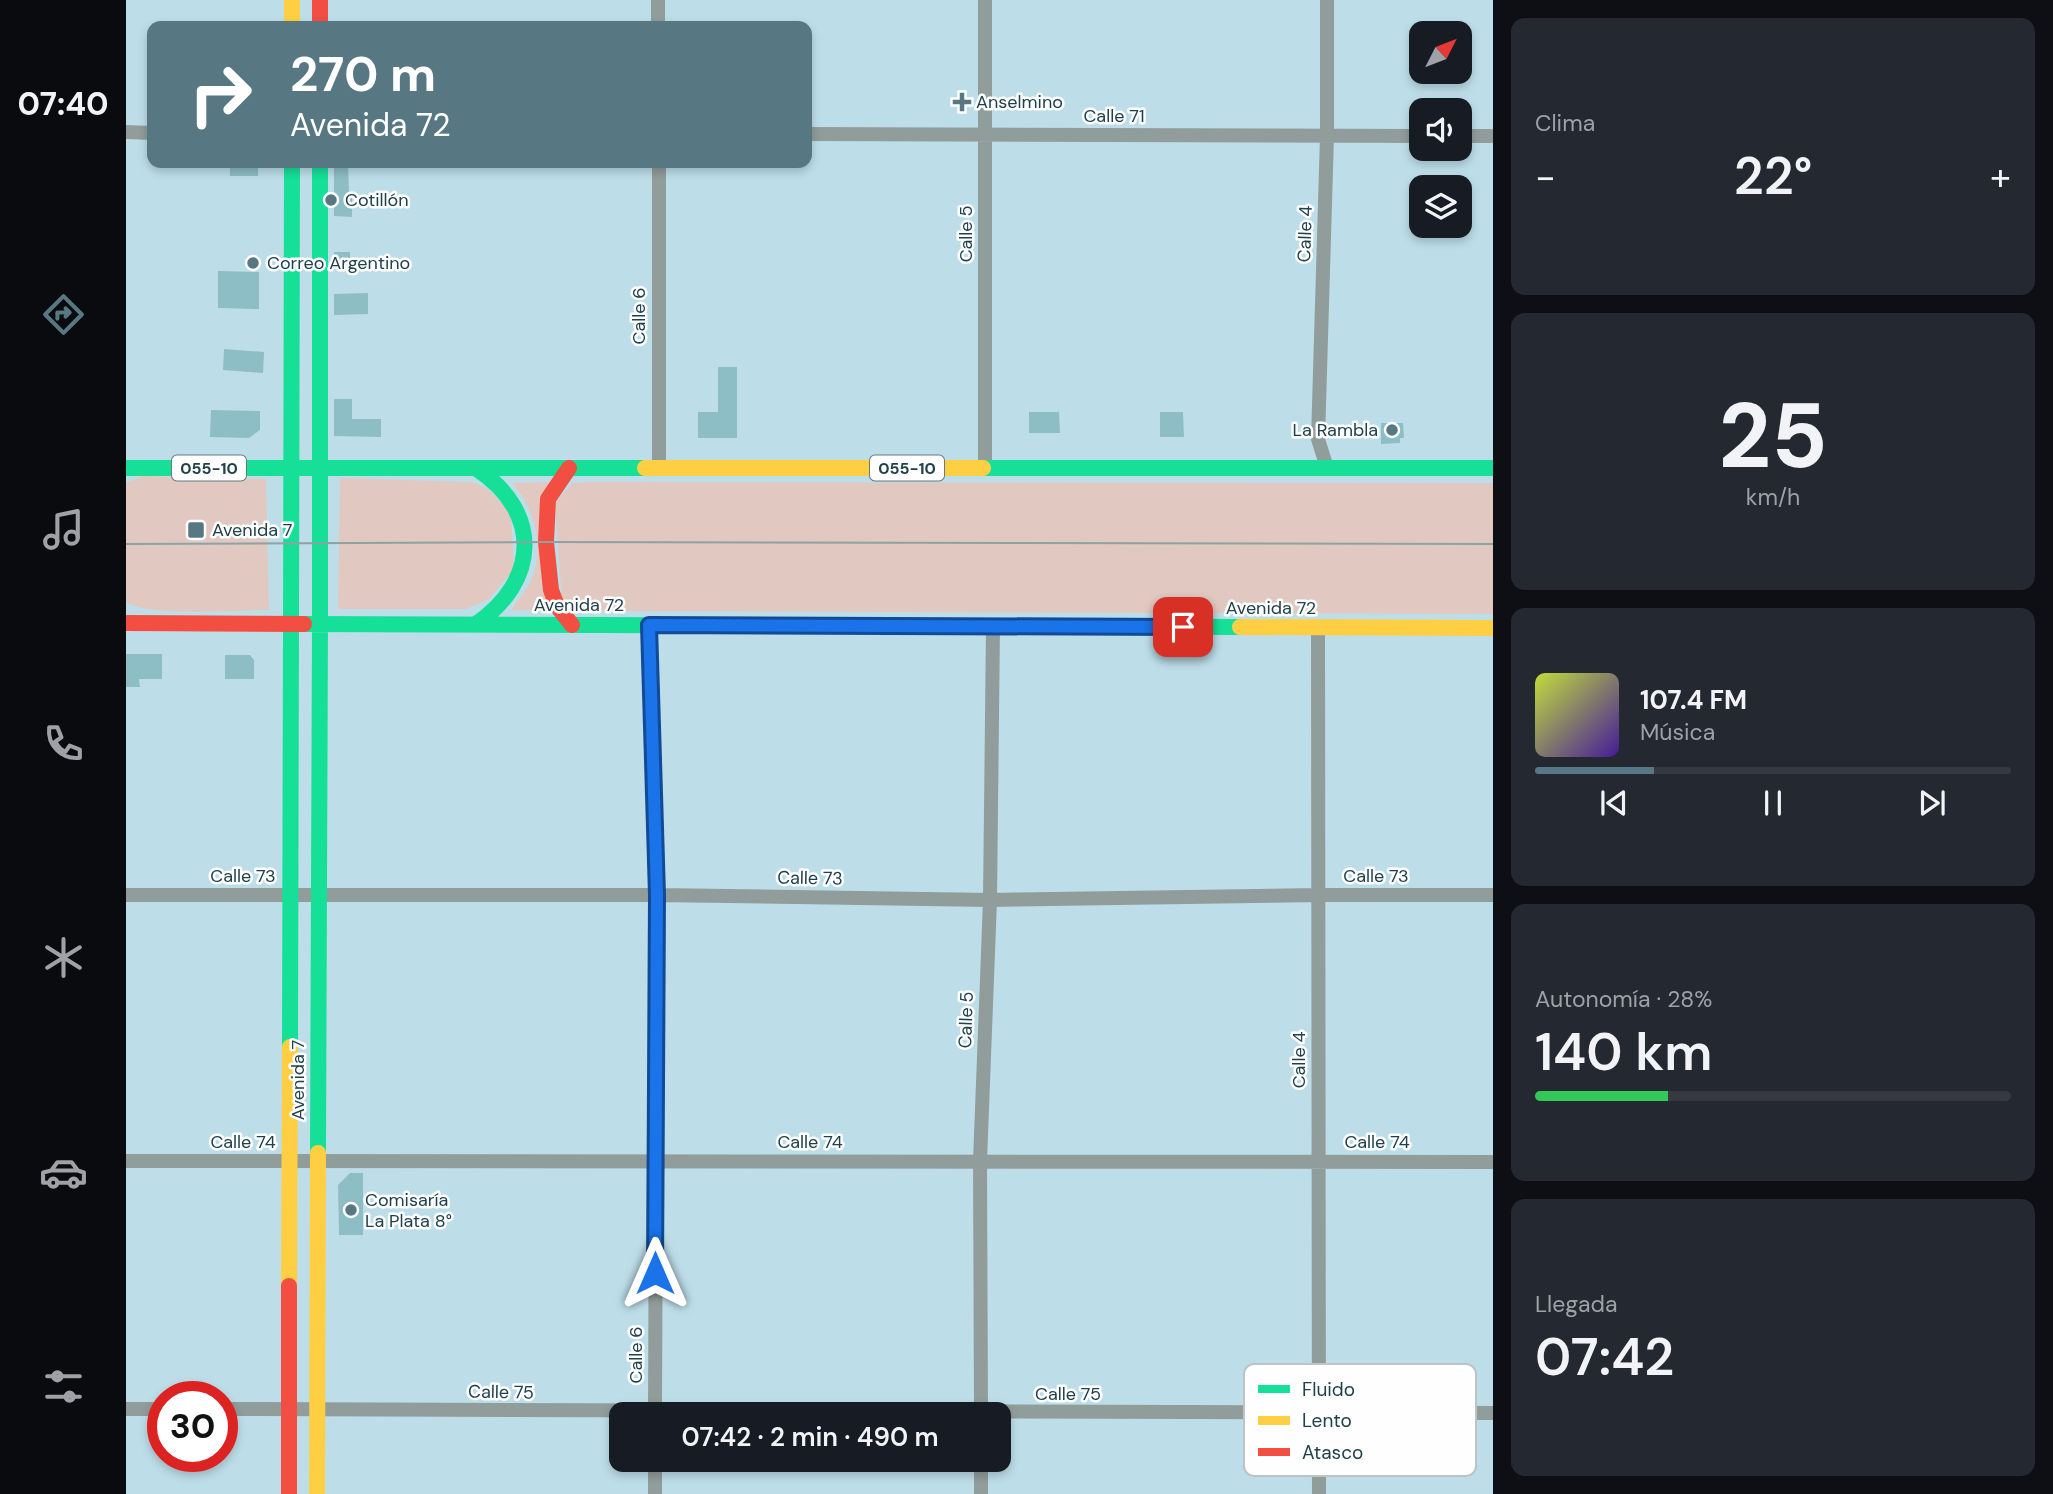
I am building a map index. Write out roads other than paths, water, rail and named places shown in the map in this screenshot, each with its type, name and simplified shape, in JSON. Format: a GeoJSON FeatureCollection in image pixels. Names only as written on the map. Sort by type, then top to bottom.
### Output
{"type":"FeatureCollection","features":[{"type":"Feature","properties":{"kind":"main road"},"geometry":{"type":"LineString","coordinates":[[292,0],[292,21]]}},
{"type":"Feature","properties":{"kind":"main road"},"geometry":{"type":"LineString","coordinates":[[320,0],[320,21]]}},
{"type":"Feature","properties":{"kind":"main road","name":"Avenida 7"},"geometry":{"type":"LineString","coordinates":[[289,1494],[292,168]]}},
{"type":"Feature","properties":{"kind":"main road","name":"Avenida 7"},"geometry":{"type":"LineString","coordinates":[[317,1494],[320,168]]}},
{"type":"Feature","properties":{"kind":"main road"},"geometry":{"type":"LineString","coordinates":[[569,468],[548,499],[546,542],[551,590],[557,606],[572,625]]}},
{"type":"Feature","properties":{"kind":"main road","name":"055-10"},"geometry":{"type":"LineString","coordinates":[[127,469],[1493,468]]}},
{"type":"Feature","properties":{"kind":"main road"},"geometry":{"type":"LineString","coordinates":[[476,624],[497,610],[513,590],[522,567],[525,542],[521,519],[511,499],[496,482],[477,469]]}},
{"type":"Feature","properties":{"kind":"main road","name":"Avenida 72"},"geometry":{"type":"LineString","coordinates":[[130,621],[320,625],[1493,628]]}},
{"type":"Feature","properties":{"kind":"street"},"geometry":{"type":"LineString","coordinates":[[658,0],[658,21]]}},
{"type":"Feature","properties":{"kind":"street","name":"Calle 5"},"geometry":{"type":"LineString","coordinates":[[985,0],[985,468]]}},
{"type":"Feature","properties":{"kind":"street","name":"Calle 4"},"geometry":{"type":"LineString","coordinates":[[1327,0],[1327,136],[1318,439],[1327,468]]}},
{"type":"Feature","properties":{"kind":"street"},"geometry":{"type":"LineString","coordinates":[[126,132],[147,133]]}},
{"type":"Feature","properties":{"kind":"street","name":"Calle 71"},"geometry":{"type":"LineString","coordinates":[[812,134],[1409,136]]}},
{"type":"Feature","properties":{"kind":"street"},"geometry":{"type":"LineString","coordinates":[[1472,136],[1493,136]]}},
{"type":"Feature","properties":{"kind":"street","name":"Calle 6"},"geometry":{"type":"LineString","coordinates":[[659,168],[659,468]]}},
{"type":"Feature","properties":{"kind":"street","name":"Calle 6"},"geometry":{"type":"LineString","coordinates":[[649,625],[657,895],[655,1402]]}},
{"type":"Feature","properties":{"kind":"street","name":"Calle 4"},"geometry":{"type":"LineString","coordinates":[[1318,627],[1319,1364]]}},
{"type":"Feature","properties":{"kind":"street","name":"Calle 5"},"geometry":{"type":"LineString","coordinates":[[981,1402],[980,1161],[990,901],[993,628]]}},
{"type":"Feature","properties":{"kind":"street","name":"Calle 73"},"geometry":{"type":"LineString","coordinates":[[126,895],[657,895],[990,901],[1493,895]]}},
{"type":"Feature","properties":{"kind":"street","name":"Calle 74"},"geometry":{"type":"LineString","coordinates":[[126,1161],[1493,1162]]}},
{"type":"Feature","properties":{"kind":"street"},"geometry":{"type":"LineString","coordinates":[[126,1409],[147,1409]]}},
{"type":"Feature","properties":{"kind":"street","name":"Calle 75"},"geometry":{"type":"LineString","coordinates":[[238,1409],[609,1412]]}},
{"type":"Feature","properties":{"kind":"street","name":"Calle 75"},"geometry":{"type":"LineString","coordinates":[[1011,1413],[1244,1413]]}},
{"type":"Feature","properties":{"kind":"street"},"geometry":{"type":"LineString","coordinates":[[655,1472],[655,1494]]}},
{"type":"Feature","properties":{"kind":"street"},"geometry":{"type":"LineString","coordinates":[[981,1472],[981,1494]]}},
{"type":"Feature","properties":{"kind":"street","name":"Calle 4"},"geometry":{"type":"LineString","coordinates":[[1319,1476],[1319,1494]]}},
{"type":"Feature","properties":{"kind":"tram line"},"geometry":{"type":"LineString","coordinates":[[126,544],[1493,544]]}},
{"type":"Feature","properties":{"kind":"place","name":"Anselmino"},"geometry":{"type":"Point","coordinates":[962,102]}},
{"type":"Feature","properties":{"kind":"place","name":"Cotillón"},"geometry":{"type":"Point","coordinates":[331,200]}},
{"type":"Feature","properties":{"kind":"place","name":"Correo Argentino"},"geometry":{"type":"Point","coordinates":[253,263]}},
{"type":"Feature","properties":{"kind":"place","name":"La Rambla"},"geometry":{"type":"Point","coordinates":[1392,430]}},
{"type":"Feature","properties":{"kind":"place","name":"Avenida 7"},"geometry":{"type":"Point","coordinates":[196,530]}},
{"type":"Feature","properties":{"kind":"place","name":"Comisaría La Plata 8°"},"geometry":{"type":"Point","coordinates":[351,1210]}}]}
